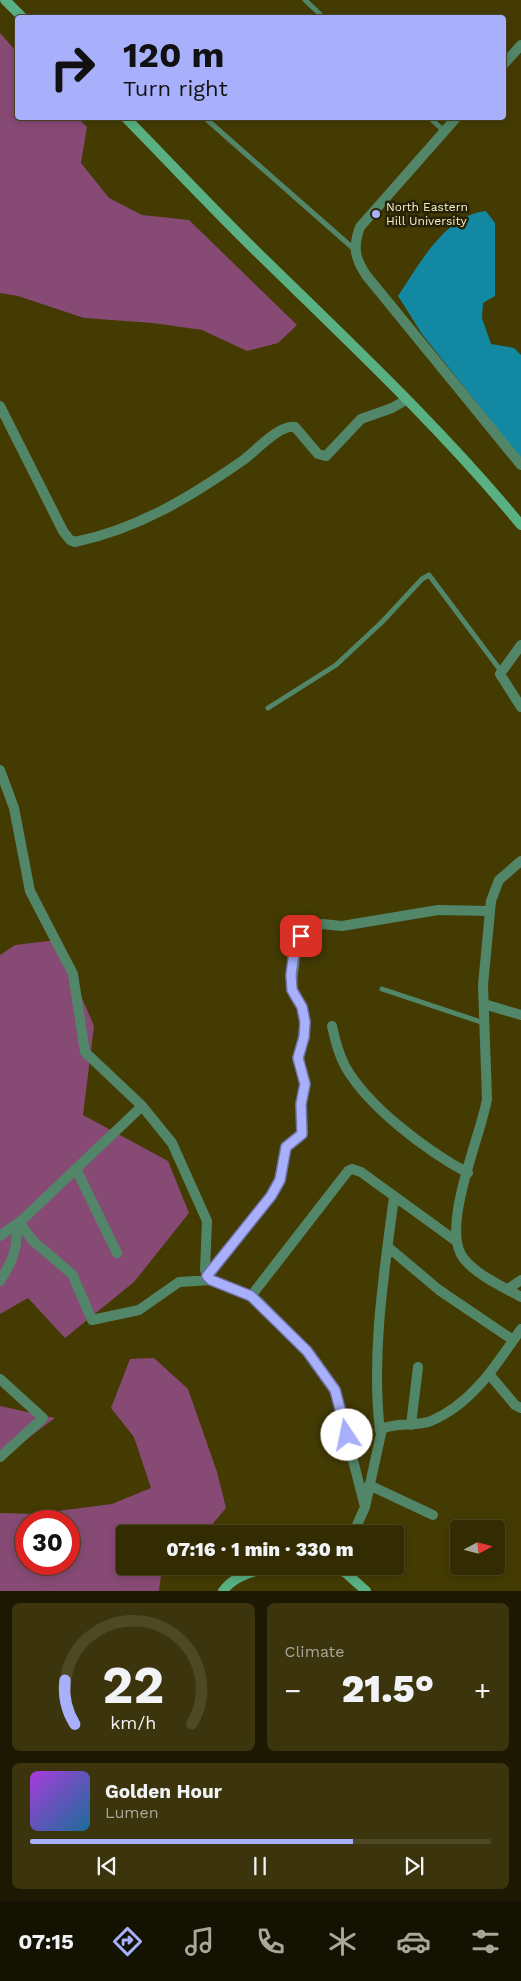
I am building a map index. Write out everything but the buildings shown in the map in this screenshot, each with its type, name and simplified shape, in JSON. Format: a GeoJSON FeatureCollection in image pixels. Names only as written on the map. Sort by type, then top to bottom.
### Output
{"type":"FeatureCollection","features":[{"type":"Feature","properties":{"kind":"street"},"geometry":{"type":"LineString","coordinates":[[5,0],[20,15]]}},
{"type":"Feature","properties":{"kind":"street"},"geometry":{"type":"LineString","coordinates":[[506,62],[521,45]]}},
{"type":"Feature","properties":{"kind":"street"},"geometry":{"type":"LineString","coordinates":[[128,120],[406,400],[521,525]]}},
{"type":"Feature","properties":{"kind":"street"},"geometry":{"type":"LineString","coordinates":[[454,120],[360,226],[354,249],[357,262],[366,275],[521,465]]}},
{"type":"Feature","properties":{"kind":"street"},"geometry":{"type":"LineString","coordinates":[[0,406],[63,531],[70,540],[75,542],[124,528],[168,509],[244,460],[283,428],[294,427],[318,454],[326,456],[361,419],[392,408],[406,400]]}},
{"type":"Feature","properties":{"kind":"street"},"geometry":{"type":"LineString","coordinates":[[521,645],[501,671],[502,678],[521,707]]}},
{"type":"Feature","properties":{"kind":"street"},"geometry":{"type":"LineString","coordinates":[[0,770],[14,808],[30,891],[73,974],[85,1052],[142,1106],[172,1143],[203,1212],[208,1230],[205,1270],[209,1278]]}},
{"type":"Feature","properties":{"kind":"street"},"geometry":{"type":"LineString","coordinates":[[521,861],[499,880],[494,890],[490,910],[484,1004],[487,1099],[456,1221],[456,1241],[462,1257],[473,1268],[521,1297]]}},
{"type":"Feature","properties":{"kind":"street"},"geometry":{"type":"LineString","coordinates":[[209,1278],[271,1196],[280,1180],[286,1147],[302,1134],[301,1104],[305,1084],[298,1058],[304,1037],[305,1022],[302,1007],[294,995],[292,983],[297,940],[322,924],[342,926],[438,910],[490,910]]}},
{"type":"Feature","properties":{"kind":"street"},"geometry":{"type":"LineString","coordinates":[[484,1004],[521,1015]]}},
{"type":"Feature","properties":{"kind":"street"},"geometry":{"type":"LineString","coordinates":[[332,1026],[346,1067],[367,1094],[419,1142],[442,1159],[468,1173]]}},
{"type":"Feature","properties":{"kind":"street"},"geometry":{"type":"LineString","coordinates":[[0,1236],[17,1224],[142,1106]]}},
{"type":"Feature","properties":{"kind":"street"},"geometry":{"type":"LineString","coordinates":[[76,1169],[118,1253]]}},
{"type":"Feature","properties":{"kind":"street"},"geometry":{"type":"LineString","coordinates":[[251,1296],[348,1171],[356,1169],[456,1241]]}},
{"type":"Feature","properties":{"kind":"street"},"geometry":{"type":"LineString","coordinates":[[357,1525],[365,1507],[380,1431],[378,1409],[379,1340],[394,1197]]}},
{"type":"Feature","properties":{"kind":"street"},"geometry":{"type":"LineString","coordinates":[[17,1224],[33,1241],[72,1274],[92,1320],[140,1310],[179,1282],[209,1278],[251,1296],[291,1334],[335,1390],[365,1507]]}},
{"type":"Feature","properties":{"kind":"street"},"geometry":{"type":"LineString","coordinates":[[0,1281],[12,1261],[16,1249],[17,1224]]}},
{"type":"Feature","properties":{"kind":"street"},"geometry":{"type":"LineString","coordinates":[[388,1247],[439,1290],[514,1340]]}},
{"type":"Feature","properties":{"kind":"street"},"geometry":{"type":"LineString","coordinates":[[508,1289],[521,1280]]}},
{"type":"Feature","properties":{"kind":"street"},"geometry":{"type":"LineString","coordinates":[[380,1431],[385,1428],[429,1421],[452,1409],[468,1396],[488,1374],[521,1329]]}},
{"type":"Feature","properties":{"kind":"street"},"geometry":{"type":"LineString","coordinates":[[411,1425],[418,1367]]}},
{"type":"Feature","properties":{"kind":"street"},"geometry":{"type":"LineString","coordinates":[[488,1374],[515,1405],[521,1408]]}},
{"type":"Feature","properties":{"kind":"street"},"geometry":{"type":"LineString","coordinates":[[0,1379],[43,1418],[0,1457]]}},
{"type":"Feature","properties":{"kind":"street"},"geometry":{"type":"LineString","coordinates":[[369,1485],[433,1515]]}},
{"type":"Feature","properties":{"kind":"street"},"geometry":{"type":"LineString","coordinates":[[223,1591],[236,1579],[246,1575]]}},
{"type":"Feature","properties":{"kind":"street"},"geometry":{"type":"LineString","coordinates":[[348,1575],[366,1591]]}},
{"type":"Feature","properties":{"kind":"lane"},"geometry":{"type":"LineString","coordinates":[[305,0],[321,15]]}},
{"type":"Feature","properties":{"kind":"lane"},"geometry":{"type":"LineString","coordinates":[[208,120],[354,249]]}},
{"type":"Feature","properties":{"kind":"lane"},"geometry":{"type":"LineString","coordinates":[[432,120],[444,131]]}},
{"type":"Feature","properties":{"kind":"lane"},"geometry":{"type":"LineString","coordinates":[[268,708],[336,666],[382,622],[422,578],[429,575],[501,671]]}},
{"type":"Feature","properties":{"kind":"lane"},"geometry":{"type":"LineString","coordinates":[[382,989],[484,1023]]}},
{"type":"Feature","properties":{"kind":"shaded area"},"geometry":{"type":"Polygon","coordinates":[[[0,33],[15,50],[15,120],[80,120],[87,127],[81,163],[109,198],[142,215],[189,220],[297,325],[278,343],[247,351],[202,330],[153,323],[84,318],[18,296],[0,293],[0,33]]]}},
{"type":"Feature","properties":{"kind":"shaded area"},"geometry":{"type":"Polygon","coordinates":[[[57,940],[94,1026],[83,1115],[168,1161],[189,1213],[134,1282],[65,1338],[28,1298],[0,1314],[0,955],[15,945],[57,940]]]}},
{"type":"Feature","properties":{"kind":"shaded area"},"geometry":{"type":"Polygon","coordinates":[[[154,1358],[188,1389],[217,1472],[226,1508],[212,1525],[116,1525],[116,1575],[162,1575],[159,1591],[0,1591],[0,1513],[15,1513],[15,1575],[80,1575],[80,1510],[65,1510],[112,1504],[151,1488],[134,1437],[111,1408],[130,1359],[154,1358]]]}},
{"type":"Feature","properties":{"kind":"shaded area"},"geometry":{"type":"Polygon","coordinates":[[[0,1406],[55,1418],[0,1459],[0,1406]]]}},
{"type":"Feature","properties":{"kind":"water"},"geometry":{"type":"Polygon","coordinates":[[[486,211],[495,223],[495,296],[483,303],[482,318],[491,344],[514,348],[521,355],[521,459],[422,334],[398,296],[434,243],[446,231],[471,215],[486,211]]]}},
{"type":"Feature","properties":{"kind":"place","name":"North Eastern Hill University"},"geometry":{"type":"Point","coordinates":[376,214]}},
{"type":"Feature","properties":{"kind":"route"},"geometry":{"type":"LineString","coordinates":[[301,936],[295,945],[291,975],[292,990],[302,1007],[305,1022],[304,1037],[298,1054],[298,1062],[305,1084],[301,1104],[304,1128],[302,1134],[286,1147],[280,1180],[271,1196],[241,1231],[207,1276],[211,1280],[251,1296],[259,1302],[307,1351],[328,1377],[335,1390],[347,1435]]}}]}
